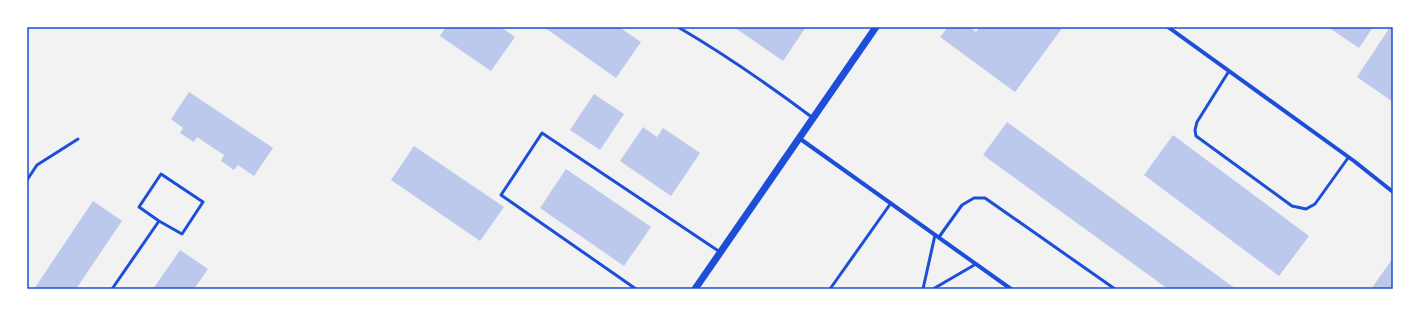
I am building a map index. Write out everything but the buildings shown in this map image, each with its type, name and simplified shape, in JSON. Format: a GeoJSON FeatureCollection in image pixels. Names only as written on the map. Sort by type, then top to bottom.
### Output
{"type":"FeatureCollection","features":[{"type":"Feature","properties":{"kind":"street"},"geometry":{"type":"LineString","coordinates":[[694,289],[876,27]]}},
{"type":"Feature","properties":{"kind":"street"},"geometry":{"type":"LineString","coordinates":[[1168,27],[1393,192]]}},
{"type":"Feature","properties":{"kind":"street"},"geometry":{"type":"LineString","coordinates":[[799,138],[1011,289]]}},
{"type":"Feature","properties":{"kind":"lane"},"geometry":{"type":"LineString","coordinates":[[678,27],[708,45],[789,100],[812,118]]}},
{"type":"Feature","properties":{"kind":"lane"},"geometry":{"type":"LineString","coordinates":[[1229,71],[1197,122],[1194,130],[1196,136],[1292,206],[1306,209],[1315,204],[1348,158]]}},
{"type":"Feature","properties":{"kind":"lane"},"geometry":{"type":"LineString","coordinates":[[636,289],[501,195],[542,133],[720,252]]}},
{"type":"Feature","properties":{"kind":"lane"},"geometry":{"type":"LineString","coordinates":[[27,180],[37,165],[78,138]]}},
{"type":"Feature","properties":{"kind":"lane"},"geometry":{"type":"LineString","coordinates":[[161,174],[203,202],[182,234],[160,221],[139,207],[161,174]]}},
{"type":"Feature","properties":{"kind":"lane"},"geometry":{"type":"LineString","coordinates":[[923,289],[937,236],[962,205],[974,198],[985,198],[1115,289]]}},
{"type":"Feature","properties":{"kind":"lane"},"geometry":{"type":"LineString","coordinates":[[830,289],[890,203]]}},
{"type":"Feature","properties":{"kind":"lane"},"geometry":{"type":"LineString","coordinates":[[112,289],[160,221]]}},
{"type":"Feature","properties":{"kind":"lane"},"geometry":{"type":"LineString","coordinates":[[933,289],[976,264]]}}]}
